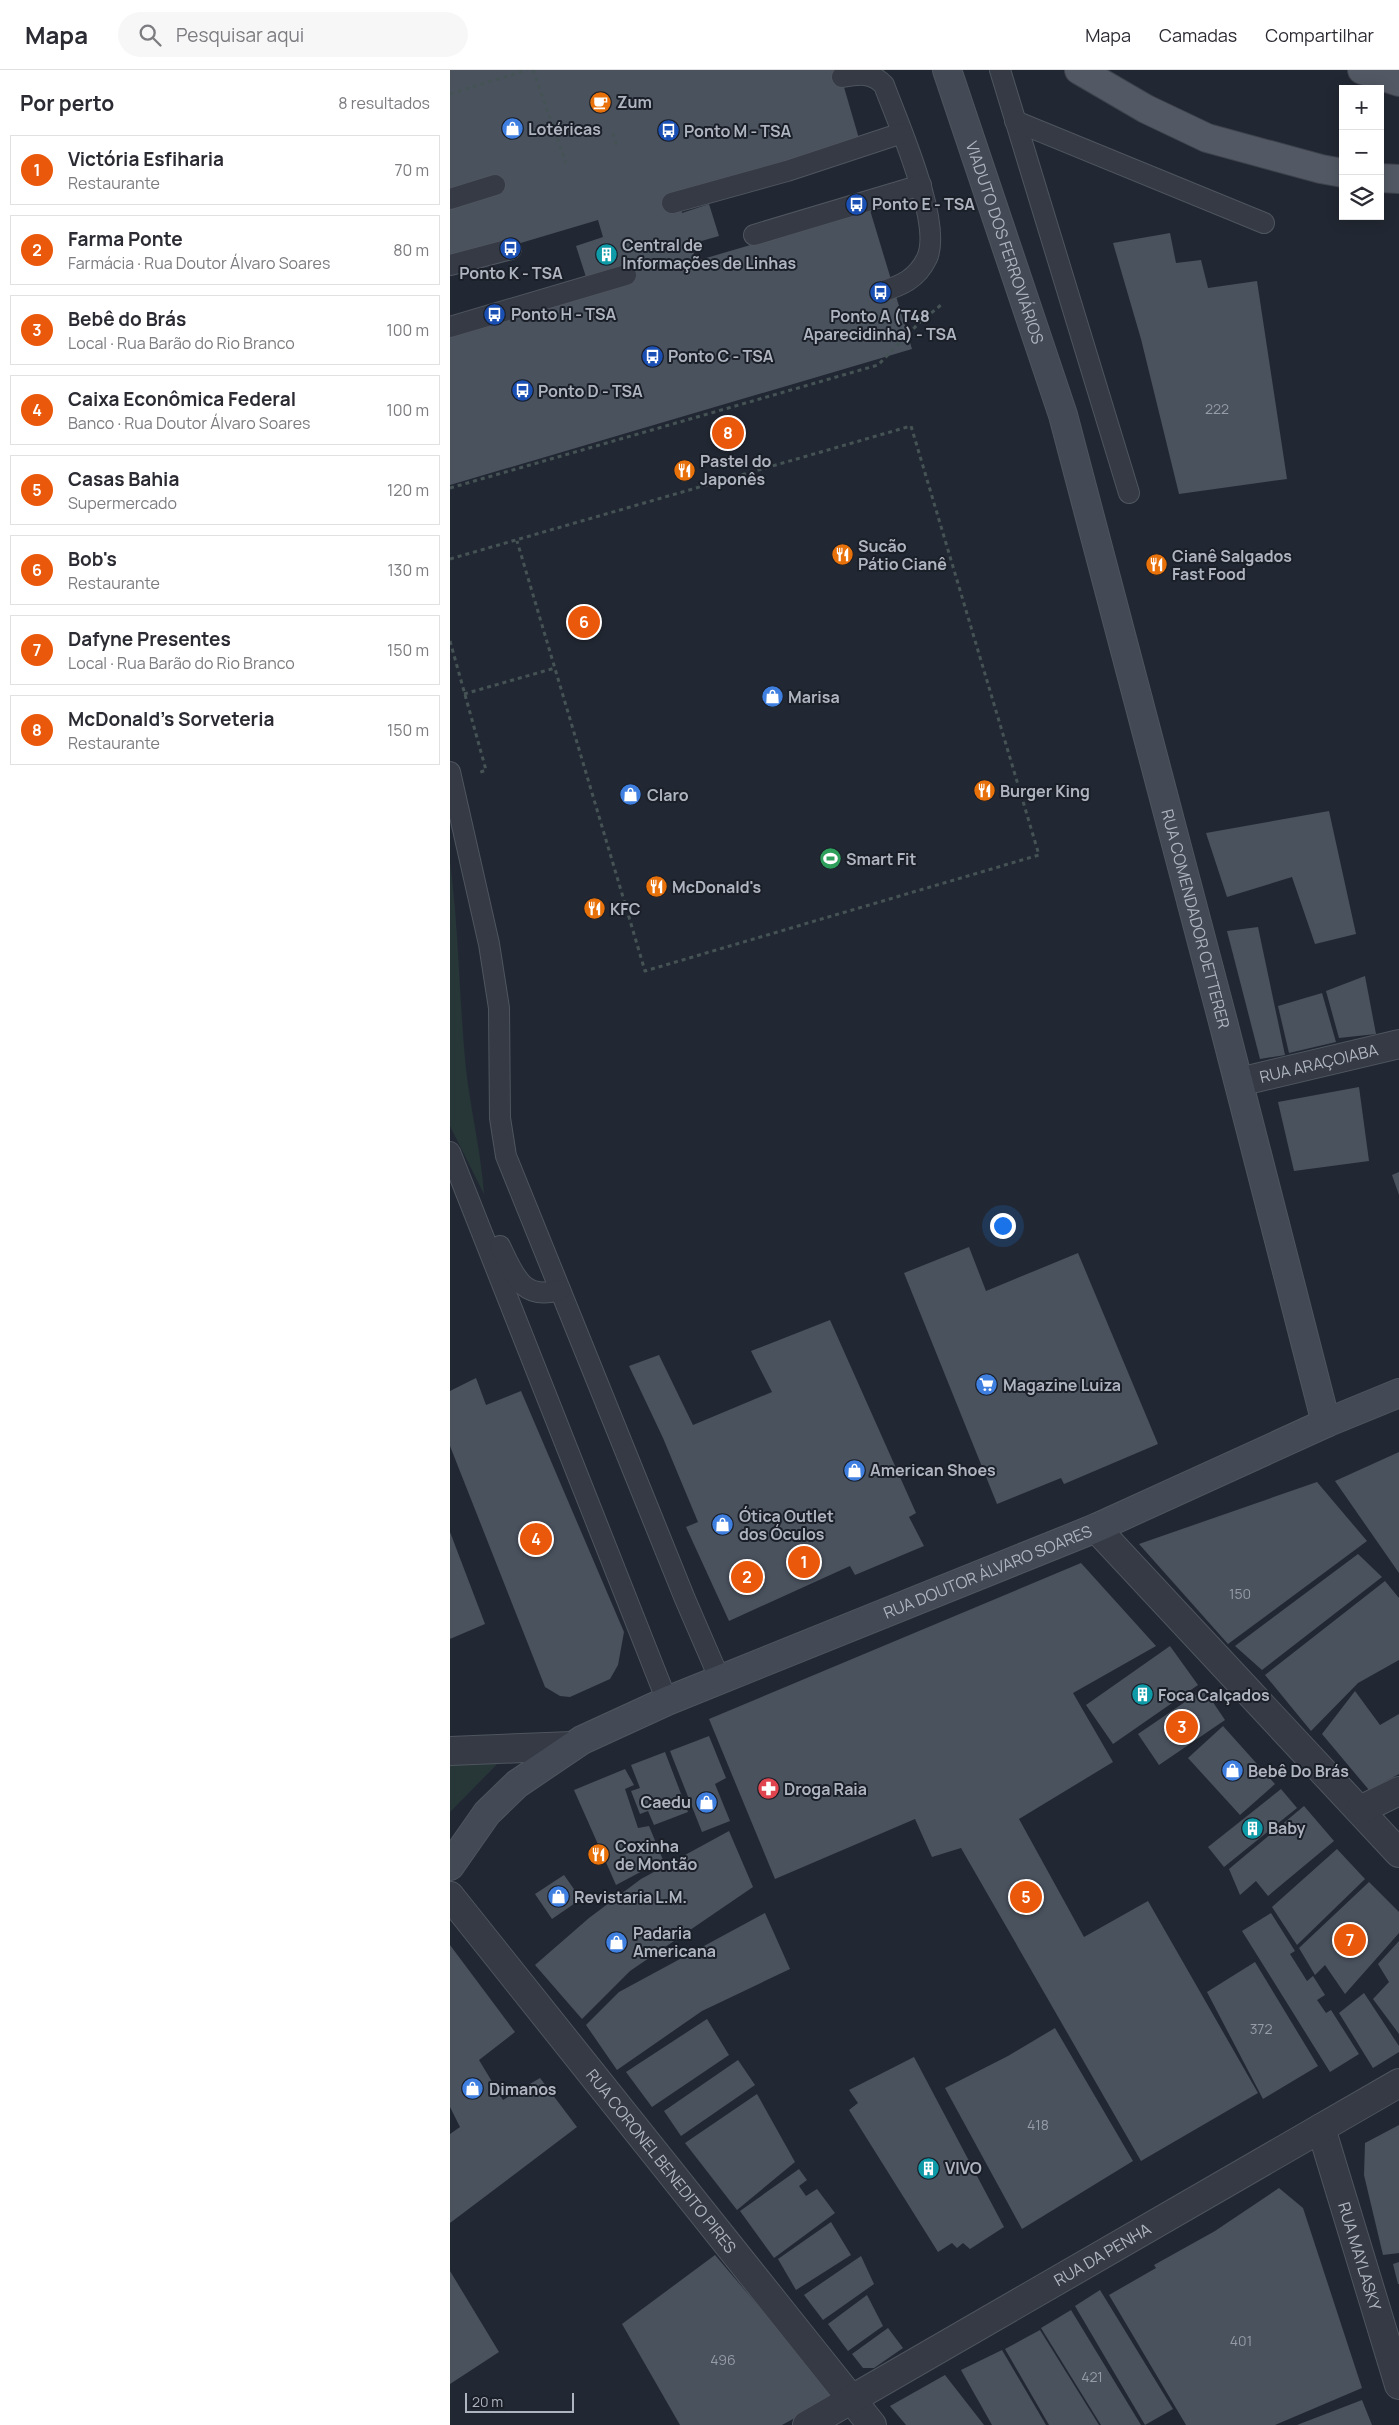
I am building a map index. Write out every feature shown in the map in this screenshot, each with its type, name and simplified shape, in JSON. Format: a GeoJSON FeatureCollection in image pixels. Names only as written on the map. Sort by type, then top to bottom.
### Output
{"type":"FeatureCollection","features":[{"type":"Feature","properties":{"kind":"main road","name":"VIADUTO DOS FERROVIÁRIOS"},"geometry":{"type":"LineString","coordinates":[[947,70],[1063,415]]}},
{"type":"Feature","properties":{"kind":"main road"},"geometry":{"type":"LineString","coordinates":[[1079,70],[1146,109],[1207,138],[1321,170],[1339,172]]}},
{"type":"Feature","properties":{"kind":"main road"},"geometry":{"type":"LineString","coordinates":[[1362,70],[1399,82]]}},
{"type":"Feature","properties":{"kind":"main road"},"geometry":{"type":"LineString","coordinates":[[1384,178],[1399,179]]}},
{"type":"Feature","properties":{"kind":"main road","name":"RUA COMENDADOR OETTERER"},"geometry":{"type":"LineString","coordinates":[[1063,415],[1239,1082],[1326,1423]]}},
{"type":"Feature","properties":{"kind":"main road","name":"RUA DOUTOR ÁLVARO SOARES"},"geometry":{"type":"LineString","coordinates":[[450,1866],[487,1813],[517,1784],[572,1746],[668,1701],[1096,1528],[1326,1423],[1399,1393]]}},
{"type":"Feature","properties":{"kind":"street","name":"RUA ARAÇOIABA"},"geometry":{"type":"LineString","coordinates":[[1239,1082],[1399,1044]]}},
{"type":"Feature","properties":{"kind":"street"},"geometry":{"type":"LineString","coordinates":[[1096,1528],[1399,1853]]}},
{"type":"Feature","properties":{"kind":"street"},"geometry":{"type":"LineString","coordinates":[[450,1751],[572,1746]]}},
{"type":"Feature","properties":{"kind":"street"},"geometry":{"type":"LineString","coordinates":[[1360,1810],[1399,1791]]}},
{"type":"Feature","properties":{"kind":"street","name":"RUA CORONEL BENEDITO PIRES"},"geometry":{"type":"LineString","coordinates":[[450,1896],[872,2425]]}},
{"type":"Feature","properties":{"kind":"street","name":"RUA DA PENHA"},"geometry":{"type":"LineString","coordinates":[[807,2425],[1399,2084]]}},
{"type":"Feature","properties":{"kind":"street","name":"RUA MAYLASKY"},"geometry":{"type":"LineString","coordinates":[[1321,2128],[1399,2385]]}},
{"type":"Feature","properties":{"kind":"lane"},"geometry":{"type":"LineString","coordinates":[[1000,70],[1129,493]]}},
{"type":"Feature","properties":{"kind":"lane"},"geometry":{"type":"LineString","coordinates":[[842,77],[861,74],[876,77],[884,84],[921,184],[931,238],[928,256],[917,274],[900,286],[880,292]]}},
{"type":"Feature","properties":{"kind":"lane"},"geometry":{"type":"LineString","coordinates":[[1015,121],[1264,222]]}},
{"type":"Feature","properties":{"kind":"lane"},"geometry":{"type":"LineString","coordinates":[[672,203],[787,171],[902,133]]}},
{"type":"Feature","properties":{"kind":"lane"},"geometry":{"type":"LineString","coordinates":[[450,199],[495,184]]}},
{"type":"Feature","properties":{"kind":"lane"},"geometry":{"type":"LineString","coordinates":[[754,234],[921,184]]}},
{"type":"Feature","properties":{"kind":"lane"},"geometry":{"type":"LineString","coordinates":[[450,266],[511,249]]}},
{"type":"Feature","properties":{"kind":"lane"},"geometry":{"type":"LineString","coordinates":[[450,327],[626,275]]}},
{"type":"Feature","properties":{"kind":"lane"},"geometry":{"type":"LineString","coordinates":[[452,777],[489,944],[498,1008],[500,1118],[506,1156],[685,1599],[720,1680]]}},
{"type":"Feature","properties":{"kind":"lane"},"geometry":{"type":"LineString","coordinates":[[450,1148],[516,1279],[529,1290],[545,1294],[560,1290]]}},
{"type":"Feature","properties":{"kind":"lane"},"geometry":{"type":"LineString","coordinates":[[450,1152],[668,1701]]}},
{"type":"Feature","properties":{"kind":"path"},"geometry":{"type":"LineString","coordinates":[[450,94],[527,70]]}},
{"type":"Feature","properties":{"kind":"path"},"geometry":{"type":"LineString","coordinates":[[533,70],[566,163]]}},
{"type":"Feature","properties":{"kind":"path"},"geometry":{"type":"LineString","coordinates":[[613,133],[618,147]]}},
{"type":"Feature","properties":{"kind":"path"},"geometry":{"type":"LineString","coordinates":[[450,488],[878,365],[920,322],[941,305]]}},
{"type":"Feature","properties":{"kind":"path"},"geometry":{"type":"LineString","coordinates":[[450,559],[911,426],[1039,855],[645,971],[517,541]]}},
{"type":"Feature","properties":{"kind":"path"},"geometry":{"type":"LineString","coordinates":[[450,641],[486,770],[452,777]]}},
{"type":"Feature","properties":{"kind":"path"},"geometry":{"type":"LineString","coordinates":[[464,694],[555,668]]}},
{"type":"Feature","properties":{"kind":"shaded area"},"geometry":{"type":"Polygon","coordinates":[[[450,862],[466,1070],[484,1194],[450,1126],[450,862]]]}},
{"type":"Feature","properties":{"kind":"shaded area"},"geometry":{"type":"Polygon","coordinates":[[[501,1760],[450,1812],[450,1762],[501,1760]]]}},
{"type":"Feature","properties":{"kind":"building"},"geometry":{"type":"Polygon","coordinates":[[[450,70],[839,70],[860,142],[677,197],[682,213],[709,204],[719,236],[691,244],[696,261],[870,210],[912,349],[450,485],[450,328],[616,280],[612,268],[586,277],[576,246],[603,237],[598,220],[450,264],[450,70]]]}},
{"type":"Feature","properties":{"kind":"building"},"geometry":{"type":"Polygon","coordinates":[[[1170,233],[1176,263],[1201,260],[1208,288],[1257,281],[1287,479],[1179,494],[1141,339],[1113,243],[1170,233]]]}},
{"type":"Feature","properties":{"kind":"building"},"geometry":{"type":"Polygon","coordinates":[[[1329,811],[1356,934],[1315,944],[1292,877],[1227,897],[1206,833],[1329,811]]]}},
{"type":"Feature","properties":{"kind":"building"},"geometry":{"type":"Polygon","coordinates":[[[1258,927],[1285,1055],[1260,1059],[1227,931],[1258,927]]]}},
{"type":"Feature","properties":{"kind":"building"},"geometry":{"type":"Polygon","coordinates":[[[1365,976],[1376,1034],[1339,1038],[1326,991],[1365,976]]]}},
{"type":"Feature","properties":{"kind":"building"},"geometry":{"type":"Polygon","coordinates":[[[1322,993],[1336,1042],[1289,1053],[1278,1006],[1322,993]]]}},
{"type":"Feature","properties":{"kind":"building"},"geometry":{"type":"Polygon","coordinates":[[[1359,1087],[1369,1161],[1294,1171],[1278,1102],[1359,1087]]]}},
{"type":"Feature","properties":{"kind":"building"},"geometry":{"type":"Polygon","coordinates":[[[1399,1172],[1399,1195],[1392,1175],[1399,1172]]]}},
{"type":"Feature","properties":{"kind":"building"},"geometry":{"type":"Polygon","coordinates":[[[969,1247],[986,1291],[1078,1253],[1158,1444],[1064,1484],[1061,1478],[997,1504],[904,1273],[969,1247]]]}},
{"type":"Feature","properties":{"kind":"building"},"geometry":{"type":"Polygon","coordinates":[[[830,1320],[916,1513],[909,1517],[924,1546],[855,1575],[850,1566],[729,1621],[686,1527],[698,1522],[663,1438],[629,1366],[659,1355],[693,1425],[772,1392],[751,1351],[830,1320]]]}},
{"type":"Feature","properties":{"kind":"building"},"geometry":{"type":"Polygon","coordinates":[[[476,1378],[486,1405],[521,1391],[624,1632],[618,1665],[610,1679],[570,1697],[560,1696],[545,1687],[450,1446],[450,1391],[476,1378]]]}},
{"type":"Feature","properties":{"kind":"building"},"geometry":{"type":"Polygon","coordinates":[[[1399,1452],[1399,1573],[1335,1481],[1399,1452]]]}},
{"type":"Feature","properties":{"kind":"building"},"geometry":{"type":"Polygon","coordinates":[[[1317,1482],[1367,1541],[1228,1644],[1139,1544],[1317,1482]]]}},
{"type":"Feature","properties":{"kind":"building"},"geometry":{"type":"Polygon","coordinates":[[[450,1532],[485,1624],[450,1639],[450,1532]]]}},
{"type":"Feature","properties":{"kind":"building"},"geometry":{"type":"Polygon","coordinates":[[[1358,1554],[1382,1577],[1262,1670],[1235,1646],[1358,1554]]]}},
{"type":"Feature","properties":{"kind":"building"},"geometry":{"type":"Polygon","coordinates":[[[1081,1563],[1156,1646],[1073,1693],[1113,1762],[1019,1819],[1084,1937],[1148,1901],[1258,2093],[1141,2161],[961,1848],[932,1857],[915,1819],[775,1879],[709,1719],[1081,1563]]]}},
{"type":"Feature","properties":{"kind":"building"},"geometry":{"type":"Polygon","coordinates":[[[1385,1581],[1399,1598],[1399,1660],[1358,1683],[1311,1731],[1265,1675],[1385,1581]]]}},
{"type":"Feature","properties":{"kind":"building","name":"Foca Calçados"},"geometry":{"type":"Polygon","coordinates":[[[1170,1646],[1198,1685],[1113,1744],[1086,1705],[1170,1646]]]}},
{"type":"Feature","properties":{"kind":"building","name":"Bebê Do Brás"},"geometry":{"type":"Polygon","coordinates":[[[1204,1689],[1225,1720],[1159,1765],[1138,1734],[1204,1689]]]}},
{"type":"Feature","properties":{"kind":"building"},"geometry":{"type":"Polygon","coordinates":[[[1355,1691],[1380,1725],[1399,1714],[1399,1774],[1369,1790],[1322,1734],[1355,1691]]]}},
{"type":"Feature","properties":{"kind":"building","name":"Bebê Do Brás"},"geometry":{"type":"Polygon","coordinates":[[[1223,1726],[1275,1784],[1240,1815],[1188,1758],[1223,1726]]]}},
{"type":"Feature","properties":{"kind":"building","name":"Caedu"},"geometry":{"type":"Polygon","coordinates":[[[709,1736],[726,1778],[715,1784],[730,1821],[702,1832],[670,1751],[709,1736]]]}},
{"type":"Feature","properties":{"kind":"building"},"geometry":{"type":"Polygon","coordinates":[[[665,1752],[688,1812],[654,1825],[648,1811],[640,1814],[631,1791],[640,1788],[631,1765],[665,1752]]]}},
{"type":"Feature","properties":{"kind":"building"},"geometry":{"type":"Polygon","coordinates":[[[625,1769],[634,1785],[625,1789],[638,1828],[649,1826],[663,1860],[616,1885],[574,1790],[625,1769]]]}},
{"type":"Feature","properties":{"kind":"building","name":"Baby"},"geometry":{"type":"Polygon","coordinates":[[[1281,1789],[1297,1808],[1224,1867],[1208,1847],[1281,1789]]]}},
{"type":"Feature","properties":{"kind":"building"},"geometry":{"type":"Polygon","coordinates":[[[1304,1806],[1334,1841],[1268,1896],[1256,1881],[1240,1895],[1229,1869],[1304,1806]]]}},
{"type":"Feature","properties":{"kind":"building","name":"Padaria Americana"},"geometry":{"type":"Polygon","coordinates":[[[729,1831],[753,1887],[630,1971],[582,2019],[535,1965],[589,1918],[641,1879],[729,1831]]]}},
{"type":"Feature","properties":{"kind":"building"},"geometry":{"type":"Polygon","coordinates":[[[1337,1849],[1365,1879],[1297,1945],[1272,1907],[1337,1849]]]}},
{"type":"Feature","properties":{"kind":"building","name":"Revistaria L.M."},"geometry":{"type":"Polygon","coordinates":[[[564,1875],[581,1899],[552,1919],[535,1894],[564,1875]]]}},
{"type":"Feature","properties":{"kind":"building"},"geometry":{"type":"Polygon","coordinates":[[[1369,1882],[1399,1912],[1399,1933],[1345,1994],[1325,1965],[1315,1975],[1299,1948],[1369,1882]]]}},
{"type":"Feature","properties":{"kind":"building"},"geometry":{"type":"Polygon","coordinates":[[[765,1913],[790,1969],[702,2011],[617,2070],[586,2025],[619,1992],[765,1913]]]}},
{"type":"Feature","properties":{"kind":"building"},"geometry":{"type":"Polygon","coordinates":[[[1271,1913],[1295,1951],[1290,1954],[1307,1981],[1313,1976],[1325,1995],[1317,2000],[1326,2013],[1331,2010],[1359,2054],[1330,2072],[1242,1931],[1271,1913]]]}},
{"type":"Feature","properties":{"kind":"building"},"geometry":{"type":"Polygon","coordinates":[[[1399,1941],[1399,2034],[1373,1999],[1389,1982],[1378,1964],[1399,1941]]]}},
{"type":"Feature","properties":{"kind":"building","name":"Dimanos"},"geometry":{"type":"Polygon","coordinates":[[[450,1945],[515,2032],[479,2060],[503,2100],[540,2078],[577,2127],[450,2223],[450,2134],[460,2127],[450,2107],[450,1945]]]}},
{"type":"Feature","properties":{"kind":"building"},"geometry":{"type":"Polygon","coordinates":[[[1255,1962],[1318,2066],[1263,2099],[1207,1992],[1255,1962]]]}},
{"type":"Feature","properties":{"kind":"building"},"geometry":{"type":"Polygon","coordinates":[[[1364,1993],[1399,2046],[1399,2052],[1373,2068],[1339,2013],[1364,1993]]]}},
{"type":"Feature","properties":{"kind":"building"},"geometry":{"type":"Polygon","coordinates":[[[707,2019],[729,2055],[652,2107],[626,2072],[707,2019]]]}},
{"type":"Feature","properties":{"kind":"building"},"geometry":{"type":"Polygon","coordinates":[[[1055,2028],[1133,2161],[1022,2229],[945,2088],[1008,2056],[1055,2028]]]}},
{"type":"Feature","properties":{"kind":"building","name":"VIVO"},"geometry":{"type":"Polygon","coordinates":[[[914,2057],[1004,2227],[970,2249],[963,2243],[957,2248],[952,2243],[938,2252],[849,2110],[858,2103],[849,2090],[914,2057]]]}},
{"type":"Feature","properties":{"kind":"building"},"geometry":{"type":"Polygon","coordinates":[[[738,2060],[755,2085],[681,2136],[664,2111],[738,2060]]]}},
{"type":"Feature","properties":{"kind":"building"},"geometry":{"type":"Polygon","coordinates":[[[757,2094],[795,2162],[737,2210],[685,2143],[757,2094]]]}},
{"type":"Feature","properties":{"kind":"building"},"geometry":{"type":"Polygon","coordinates":[[[1399,2125],[1399,2253],[1383,2255],[1364,2175],[1365,2143],[1399,2125]]]}},
{"type":"Feature","properties":{"kind":"building"},"geometry":{"type":"Polygon","coordinates":[[[799,2169],[807,2180],[799,2186],[806,2196],[817,2189],[835,2213],[774,2258],[740,2211],[799,2169]]]}},
{"type":"Feature","properties":{"kind":"building"},"geometry":{"type":"Polygon","coordinates":[[[1279,2188],[1303,2208],[1362,2388],[1275,2425],[1186,2425],[1109,2295],[1156,2268],[1154,2265],[1215,2231],[1279,2188]]]}},
{"type":"Feature","properties":{"kind":"building"},"geometry":{"type":"Polygon","coordinates":[[[831,2222],[851,2255],[796,2290],[778,2259],[831,2222]]]}},
{"type":"Feature","properties":{"kind":"building"},"geometry":{"type":"Polygon","coordinates":[[[715,2255],[835,2396],[782,2425],[680,2425],[622,2324],[715,2255]]]}},
{"type":"Feature","properties":{"kind":"building"},"geometry":{"type":"Polygon","coordinates":[[[861,2256],[874,2284],[823,2320],[804,2295],[861,2256]]]}},
{"type":"Feature","properties":{"kind":"building"},"geometry":{"type":"Polygon","coordinates":[[[1399,2262],[1399,2284],[1398,2284],[1393,2264],[1399,2262]]]}},
{"type":"Feature","properties":{"kind":"building"},"geometry":{"type":"Polygon","coordinates":[[[450,2271],[499,2352],[450,2384],[450,2271]]]}},
{"type":"Feature","properties":{"kind":"building"},"geometry":{"type":"Polygon","coordinates":[[[1100,2290],[1173,2409],[1145,2425],[1075,2306],[1100,2290]]]}},
{"type":"Feature","properties":{"kind":"building"},"geometry":{"type":"Polygon","coordinates":[[[867,2295],[883,2326],[848,2351],[828,2324],[867,2295]]]}},
{"type":"Feature","properties":{"kind":"building"},"geometry":{"type":"Polygon","coordinates":[[[1071,2310],[1141,2425],[1101,2425],[1041,2328],[1071,2310]]]}},
{"type":"Feature","properties":{"kind":"building"},"geometry":{"type":"Polygon","coordinates":[[[888,2328],[903,2348],[874,2368],[863,2368],[852,2354],[888,2328]]]}},
{"type":"Feature","properties":{"kind":"building"},"geometry":{"type":"Polygon","coordinates":[[[1040,2330],[1099,2425],[1049,2425],[1005,2349],[1040,2330]]]}},
{"type":"Feature","properties":{"kind":"building"},"geometry":{"type":"Polygon","coordinates":[[[1002,2350],[1046,2425],[992,2425],[961,2370],[1002,2350]]]}},
{"type":"Feature","properties":{"kind":"building"},"geometry":{"type":"Polygon","coordinates":[[[945,2375],[984,2425],[906,2425],[890,2406],[945,2375]]]}},
{"type":"Feature","properties":{"kind":"building"},"geometry":{"type":"Polygon","coordinates":[[[1362,2400],[1372,2425],[1297,2425],[1362,2400]]]}},
{"type":"Feature","properties":{"kind":"place","name":"Zum"},"geometry":{"type":"Point","coordinates":[601,102]}},
{"type":"Feature","properties":{"kind":"place","name":"Lotéricas"},"geometry":{"type":"Point","coordinates":[512,129]}},
{"type":"Feature","properties":{"kind":"place","name":"Ponto M - TSA"},"geometry":{"type":"Point","coordinates":[668,131]}},
{"type":"Feature","properties":{"kind":"place","name":"Ponto E - TSA"},"geometry":{"type":"Point","coordinates":[856,204]}},
{"type":"Feature","properties":{"kind":"place","name":"Ponto K - TSA"},"geometry":{"type":"Point","coordinates":[511,249]}},
{"type":"Feature","properties":{"kind":"place","name":"Central de Informações de Linhas"},"geometry":{"type":"Point","coordinates":[606,254]}},
{"type":"Feature","properties":{"kind":"place","name":"Ponto A (T48 Aparecidinha) - TSA"},"geometry":{"type":"Point","coordinates":[880,292]}},
{"type":"Feature","properties":{"kind":"place","name":"Ponto H - TSA"},"geometry":{"type":"Point","coordinates":[495,314]}},
{"type":"Feature","properties":{"kind":"place","name":"Ponto C - TSA"},"geometry":{"type":"Point","coordinates":[652,356]}},
{"type":"Feature","properties":{"kind":"place","name":"Ponto D - TSA"},"geometry":{"type":"Point","coordinates":[522,391]}},
{"type":"Feature","properties":{"kind":"place","name":"McDonald's Sorveteria"},"geometry":{"type":"Point","coordinates":[728,433]}},
{"type":"Feature","properties":{"kind":"place","name":"Pastel do Japonês"},"geometry":{"type":"Point","coordinates":[684,470]}},
{"type":"Feature","properties":{"kind":"place","name":"Sucão Pátio Cianê"},"geometry":{"type":"Point","coordinates":[842,555]}},
{"type":"Feature","properties":{"kind":"place","name":"Cianê Salgados Fast Food"},"geometry":{"type":"Point","coordinates":[1156,565]}},
{"type":"Feature","properties":{"kind":"place","name":"Bob's"},"geometry":{"type":"Point","coordinates":[584,622]}},
{"type":"Feature","properties":{"kind":"place","name":"Marisa"},"geometry":{"type":"Point","coordinates":[772,697]}},
{"type":"Feature","properties":{"kind":"place","name":"Burger King"},"geometry":{"type":"Point","coordinates":[984,791]}},
{"type":"Feature","properties":{"kind":"place","name":"Claro"},"geometry":{"type":"Point","coordinates":[631,795]}},
{"type":"Feature","properties":{"kind":"place","name":"Smart Fit"},"geometry":{"type":"Point","coordinates":[830,859]}},
{"type":"Feature","properties":{"kind":"place","name":"McDonald's"},"geometry":{"type":"Point","coordinates":[656,887]}},
{"type":"Feature","properties":{"kind":"place","name":"KFC"},"geometry":{"type":"Point","coordinates":[594,909]}},
{"type":"Feature","properties":{"kind":"place","name":"Magazine Luiza"},"geometry":{"type":"Point","coordinates":[987,1385]}},
{"type":"Feature","properties":{"kind":"place","name":"American Shoes"},"geometry":{"type":"Point","coordinates":[854,1470]}},
{"type":"Feature","properties":{"kind":"place","name":"Ótica Outlet dos Óculos"},"geometry":{"type":"Point","coordinates":[723,1525]}},
{"type":"Feature","properties":{"kind":"place","name":"Caixa Econômica Federal"},"geometry":{"type":"Point","coordinates":[536,1539]}},
{"type":"Feature","properties":{"kind":"place","name":"Victória Esfiharia"},"geometry":{"type":"Point","coordinates":[804,1562]}},
{"type":"Feature","properties":{"kind":"place","name":"Farma Ponte"},"geometry":{"type":"Point","coordinates":[747,1577]}},
{"type":"Feature","properties":{"kind":"place","name":"Foca Calçados"},"geometry":{"type":"Point","coordinates":[1142,1695]}},
{"type":"Feature","properties":{"kind":"place","name":"Bebê do Brás"},"geometry":{"type":"Point","coordinates":[1182,1727]}},
{"type":"Feature","properties":{"kind":"place","name":"Bebê Do Brás"},"geometry":{"type":"Point","coordinates":[1232,1771]}},
{"type":"Feature","properties":{"kind":"place","name":"Droga Raia"},"geometry":{"type":"Point","coordinates":[768,1789]}},
{"type":"Feature","properties":{"kind":"place","name":"Caedu"},"geometry":{"type":"Point","coordinates":[707,1802]}},
{"type":"Feature","properties":{"kind":"place","name":"Baby"},"geometry":{"type":"Point","coordinates":[1252,1828]}},
{"type":"Feature","properties":{"kind":"place","name":"Coxinha de Montão"},"geometry":{"type":"Point","coordinates":[599,1855]}},
{"type":"Feature","properties":{"kind":"place","name":"Revistaria L.M."},"geometry":{"type":"Point","coordinates":[558,1897]}},
{"type":"Feature","properties":{"kind":"place","name":"Casas Bahia"},"geometry":{"type":"Point","coordinates":[1026,1897]}},
{"type":"Feature","properties":{"kind":"place","name":"Dafyne Presentes"},"geometry":{"type":"Point","coordinates":[1350,1940]}},
{"type":"Feature","properties":{"kind":"place","name":"Padaria Americana"},"geometry":{"type":"Point","coordinates":[617,1942]}},
{"type":"Feature","properties":{"kind":"place","name":"Dimanos"},"geometry":{"type":"Point","coordinates":[473,2089]}},
{"type":"Feature","properties":{"kind":"place","name":"VIVO"},"geometry":{"type":"Point","coordinates":[929,2168]}}]}
